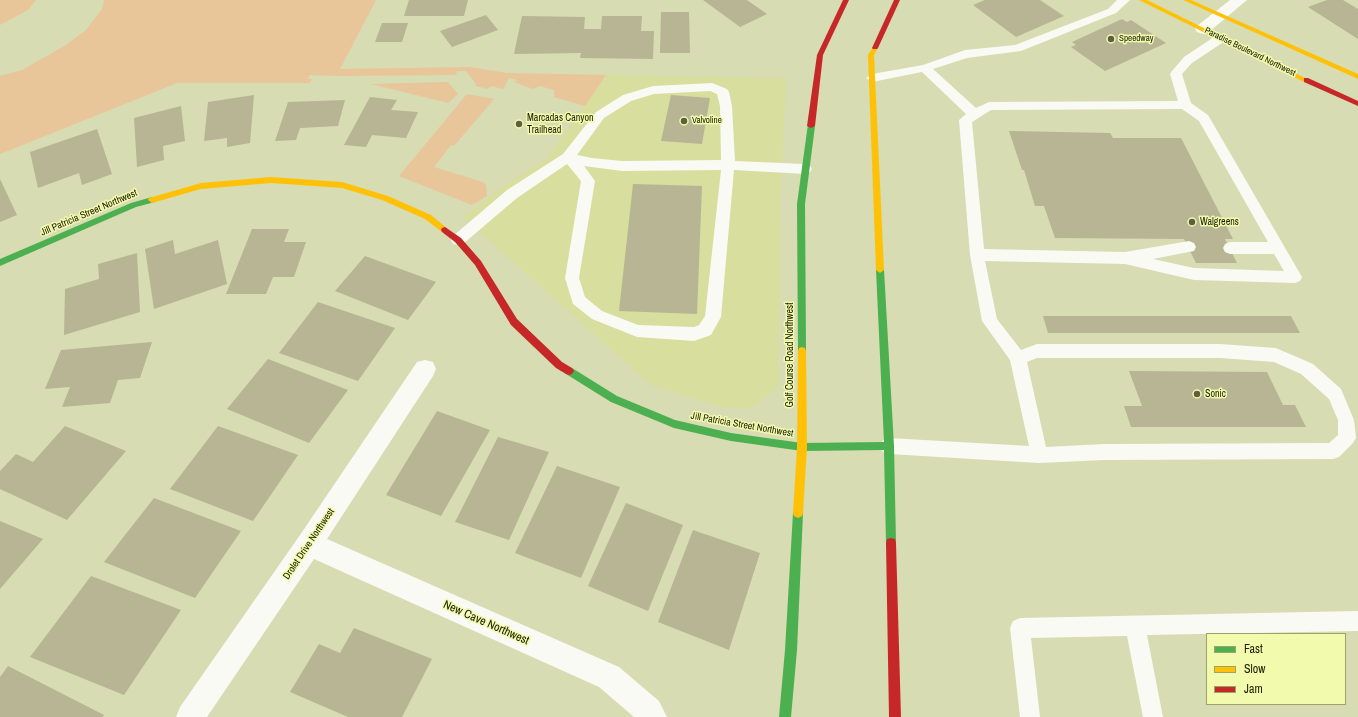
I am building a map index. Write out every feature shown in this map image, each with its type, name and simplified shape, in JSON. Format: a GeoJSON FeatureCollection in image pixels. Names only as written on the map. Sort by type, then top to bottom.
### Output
{"type":"FeatureCollection","features":[{"type":"Feature","properties":{"kind":"main road","name":"Golf Course Road Northwest"},"geometry":{"type":"LineString","coordinates":[[786,717],[802,447],[801,204],[820,55],[846,0]]}},
{"type":"Feature","properties":{"kind":"main road"},"geometry":{"type":"LineString","coordinates":[[895,717],[888,446],[871,55],[897,0]]}},
{"type":"Feature","properties":{"kind":"main road","name":"Paradise Boulevard Northwest"},"geometry":{"type":"LineString","coordinates":[[1142,0],[1203,28],[1358,104]]}},
{"type":"Feature","properties":{"kind":"main road","name":"Paradise Boulevard Northwest"},"geometry":{"type":"LineString","coordinates":[[1186,0],[1218,16],[1358,77]]}},
{"type":"Feature","properties":{"kind":"main road","name":"Jill Patricia Street Northwest"},"geometry":{"type":"LineString","coordinates":[[0,263],[134,205],[202,186],[272,180],[342,185],[385,198],[428,217],[458,240],[478,263],[514,322],[559,364],[614,399],[674,424],[732,437],[802,447],[888,446]]}},
{"type":"Feature","properties":{"kind":"street"},"geometry":{"type":"LineString","coordinates":[[1203,28],[1239,0]]}},
{"type":"Feature","properties":{"kind":"street","name":"Drolet Drive Northwest"},"geometry":{"type":"LineString","coordinates":[[190,717],[309,544],[426,369]]}},
{"type":"Feature","properties":{"kind":"street","name":"New Cave Northwest"},"geometry":{"type":"LineString","coordinates":[[309,544],[609,677],[649,711],[653,717]]}},
{"type":"Feature","properties":{"kind":"lane"},"geometry":{"type":"LineString","coordinates":[[872,78],[925,68],[965,54],[1017,48],[1112,11],[1124,0]]}},
{"type":"Feature","properties":{"kind":"lane"},"geometry":{"type":"LineString","coordinates":[[1185,105],[1176,74],[1188,60],[1221,38]]}},
{"type":"Feature","properties":{"kind":"lane"},"geometry":{"type":"LineString","coordinates":[[925,68],[974,114]]}},
{"type":"Feature","properties":{"kind":"lane"},"geometry":{"type":"LineString","coordinates":[[458,240],[512,194],[568,157],[600,115],[627,98],[653,90],[712,87],[723,92],[726,106],[728,165],[712,317],[705,330],[694,334],[637,331],[597,315],[578,300],[572,278],[588,181],[584,174],[568,157]]}},
{"type":"Feature","properties":{"kind":"lane"},"geometry":{"type":"LineString","coordinates":[[1039,455],[1018,358],[990,321],[978,255],[965,120],[989,106],[1185,105],[1204,118],[1295,277],[1194,274],[1125,258]]}},
{"type":"Feature","properties":{"kind":"lane"},"geometry":{"type":"LineString","coordinates":[[568,157],[592,163],[622,166],[728,165],[805,169]]}},
{"type":"Feature","properties":{"kind":"lane"},"geometry":{"type":"LineString","coordinates":[[978,255],[1125,258],[1189,248]]}},
{"type":"Feature","properties":{"kind":"lane"},"geometry":{"type":"LineString","coordinates":[[1230,248],[1279,248]]}},
{"type":"Feature","properties":{"kind":"lane"},"geometry":{"type":"LineString","coordinates":[[888,446],[1039,455],[1104,452],[1333,451],[1347,438],[1346,420],[1335,394],[1307,369],[1276,355],[1220,351],[1037,351],[1018,358]]}},
{"type":"Feature","properties":{"kind":"lane"},"geometry":{"type":"LineString","coordinates":[[1030,717],[1020,628],[1358,621]]}},
{"type":"Feature","properties":{"kind":"lane"},"geometry":{"type":"LineString","coordinates":[[1135,626],[1153,717]]}},
{"type":"Feature","properties":{"kind":"shaded area"},"geometry":{"type":"Polygon","coordinates":[[[0,0],[36,0],[28,10],[0,25],[0,0]]]}},
{"type":"Feature","properties":{"kind":"shaded area"},"geometry":{"type":"Polygon","coordinates":[[[104,0],[376,0],[340,69],[470,67],[507,73],[606,75],[585,106],[554,97],[554,90],[540,86],[533,89],[514,82],[517,80],[509,78],[503,89],[491,86],[488,89],[475,86],[476,84],[466,71],[457,71],[456,75],[310,75],[308,79],[312,79],[310,83],[177,83],[0,154],[0,76],[22,70],[66,45],[86,30],[102,9],[104,0]]]}},
{"type":"Feature","properties":{"kind":"shaded area"},"geometry":{"type":"Polygon","coordinates":[[[606,75],[786,78],[780,211],[778,387],[751,408],[721,407],[651,385],[463,217],[505,185],[547,159],[606,75]]]}},
{"type":"Feature","properties":{"kind":"shaded area"},"geometry":{"type":"Polygon","coordinates":[[[448,82],[458,94],[448,103],[371,84],[448,82]]]}},
{"type":"Feature","properties":{"kind":"shaded area"},"geometry":{"type":"Polygon","coordinates":[[[467,94],[494,99],[454,146],[451,145],[434,167],[483,182],[486,185],[487,196],[472,205],[399,176],[467,94]]]}},
{"type":"Feature","properties":{"kind":"building"},"geometry":{"type":"Polygon","coordinates":[[[409,0],[468,0],[464,16],[404,16],[409,0]]]}},
{"type":"Feature","properties":{"kind":"building"},"geometry":{"type":"Polygon","coordinates":[[[703,0],[747,0],[767,14],[740,27],[703,0]]]}},
{"type":"Feature","properties":{"kind":"building"},"geometry":{"type":"Polygon","coordinates":[[[985,0],[1040,0],[1064,16],[1016,37],[973,5],[985,0]]]}},
{"type":"Feature","properties":{"kind":"building"},"geometry":{"type":"Polygon","coordinates":[[[1327,0],[1343,0],[1358,9],[1358,39],[1308,7],[1327,0]]]}},
{"type":"Feature","properties":{"kind":"building"},"geometry":{"type":"Polygon","coordinates":[[[661,12],[689,12],[690,53],[660,53],[661,12]]]}},
{"type":"Feature","properties":{"kind":"building"},"geometry":{"type":"Polygon","coordinates":[[[486,15],[498,30],[452,47],[440,31],[486,15]]]}},
{"type":"Feature","properties":{"kind":"building"},"geometry":{"type":"Polygon","coordinates":[[[522,16],[585,17],[584,29],[601,29],[602,16],[642,16],[641,31],[654,31],[653,59],[580,58],[581,53],[514,54],[522,16]]]}},
{"type":"Feature","properties":{"kind":"building"},"geometry":{"type":"Polygon","coordinates":[[[1122,19],[1127,22],[1131,20],[1166,43],[1105,71],[1071,47],[1076,45],[1072,42],[1122,19]]]}},
{"type":"Feature","properties":{"kind":"building"},"geometry":{"type":"Polygon","coordinates":[[[382,23],[408,23],[402,42],[375,42],[382,23]]]}},
{"type":"Feature","properties":{"kind":"building"},"geometry":{"type":"Polygon","coordinates":[[[254,95],[250,143],[227,147],[227,138],[204,141],[208,102],[254,95]]]}},
{"type":"Feature","properties":{"kind":"building"},"geometry":{"type":"Polygon","coordinates":[[[671,95],[710,98],[702,144],[661,141],[671,95]]]}},
{"type":"Feature","properties":{"kind":"building"},"geometry":{"type":"Polygon","coordinates":[[[370,97],[397,100],[391,110],[418,112],[406,138],[372,135],[366,147],[344,145],[370,97]]]}},
{"type":"Feature","properties":{"kind":"building"},"geometry":{"type":"Polygon","coordinates":[[[345,100],[338,126],[300,128],[296,140],[275,141],[288,102],[345,100]]]}},
{"type":"Feature","properties":{"kind":"building"},"geometry":{"type":"Polygon","coordinates":[[[181,106],[185,141],[163,146],[164,160],[137,167],[134,118],[181,106]]]}},
{"type":"Feature","properties":{"kind":"building"},"geometry":{"type":"Polygon","coordinates":[[[97,129],[112,174],[82,185],[79,173],[38,188],[30,152],[97,129]]]}},
{"type":"Feature","properties":{"kind":"building","name":"Walgreens"},"geometry":{"type":"Polygon","coordinates":[[[1009,131],[1110,133],[1113,138],[1181,138],[1233,239],[1225,239],[1237,263],[1196,263],[1184,239],[1055,238],[1044,206],[1035,206],[1024,170],[1022,170],[1009,131]]]}},
{"type":"Feature","properties":{"kind":"building"},"geometry":{"type":"Polygon","coordinates":[[[0,179],[17,215],[0,222],[0,179]]]}},
{"type":"Feature","properties":{"kind":"building"},"geometry":{"type":"Polygon","coordinates":[[[633,184],[702,186],[697,314],[619,311],[633,184]]]}},
{"type":"Feature","properties":{"kind":"building"},"geometry":{"type":"Polygon","coordinates":[[[252,229],[289,229],[284,242],[306,242],[294,277],[273,277],[266,294],[226,294],[252,229]]]}},
{"type":"Feature","properties":{"kind":"building"},"geometry":{"type":"Polygon","coordinates":[[[173,240],[175,254],[218,240],[227,284],[154,309],[145,249],[173,240]]]}},
{"type":"Feature","properties":{"kind":"building"},"geometry":{"type":"Polygon","coordinates":[[[137,253],[140,312],[64,335],[65,289],[99,279],[98,264],[137,253]]]}},
{"type":"Feature","properties":{"kind":"building"},"geometry":{"type":"Polygon","coordinates":[[[365,256],[436,282],[408,320],[335,291],[365,256]]]}},
{"type":"Feature","properties":{"kind":"building"},"geometry":{"type":"Polygon","coordinates":[[[318,302],[395,328],[358,381],[279,353],[318,302]]]}},
{"type":"Feature","properties":{"kind":"building"},"geometry":{"type":"Polygon","coordinates":[[[1043,316],[1291,316],[1300,333],[1048,333],[1043,316]]]}},
{"type":"Feature","properties":{"kind":"building"},"geometry":{"type":"Polygon","coordinates":[[[152,342],[140,378],[118,380],[110,403],[62,407],[70,387],[45,389],[61,350],[152,342]]]}},
{"type":"Feature","properties":{"kind":"building"},"geometry":{"type":"Polygon","coordinates":[[[268,359],[348,390],[309,443],[227,409],[268,359]]]}},
{"type":"Feature","properties":{"kind":"building"},"geometry":{"type":"Polygon","coordinates":[[[1129,371],[1267,372],[1283,405],[1295,405],[1306,427],[1131,427],[1124,406],[1142,406],[1129,371]]]}},
{"type":"Feature","properties":{"kind":"building"},"geometry":{"type":"Polygon","coordinates":[[[437,411],[490,430],[441,516],[386,495],[437,411]]]}},
{"type":"Feature","properties":{"kind":"building"},"geometry":{"type":"Polygon","coordinates":[[[65,426],[126,451],[67,520],[0,489],[0,471],[16,454],[33,462],[65,426]]]}},
{"type":"Feature","properties":{"kind":"building"},"geometry":{"type":"Polygon","coordinates":[[[218,426],[298,455],[253,521],[170,489],[218,426]]]}},
{"type":"Feature","properties":{"kind":"building"},"geometry":{"type":"Polygon","coordinates":[[[498,437],[549,452],[509,540],[455,522],[498,437]]]}},
{"type":"Feature","properties":{"kind":"building"},"geometry":{"type":"Polygon","coordinates":[[[557,466],[620,487],[581,578],[515,553],[557,466]]]}},
{"type":"Feature","properties":{"kind":"building"},"geometry":{"type":"Polygon","coordinates":[[[154,498],[241,531],[195,598],[104,562],[154,498]]]}},
{"type":"Feature","properties":{"kind":"building"},"geometry":{"type":"Polygon","coordinates":[[[626,503],[683,525],[648,611],[588,586],[626,503]]]}},
{"type":"Feature","properties":{"kind":"building"},"geometry":{"type":"Polygon","coordinates":[[[0,521],[43,539],[0,589],[0,521]]]}},
{"type":"Feature","properties":{"kind":"building"},"geometry":{"type":"Polygon","coordinates":[[[693,530],[760,553],[729,650],[658,622],[693,530]]]}},
{"type":"Feature","properties":{"kind":"building"},"geometry":{"type":"Polygon","coordinates":[[[91,576],[181,610],[124,695],[30,657],[91,576]]]}},
{"type":"Feature","properties":{"kind":"building"},"geometry":{"type":"Polygon","coordinates":[[[354,628],[432,659],[402,717],[348,717],[290,692],[319,644],[340,653],[354,628]]]}},
{"type":"Feature","properties":{"kind":"building"},"geometry":{"type":"Polygon","coordinates":[[[8,666],[104,715],[103,717],[0,717],[0,677],[8,666]]]}},
{"type":"Feature","properties":{"kind":"traffic: fast"},"geometry":{"type":"LineString","coordinates":[[802,351],[801,204],[811,126]]}},
{"type":"Feature","properties":{"kind":"traffic: fast"},"geometry":{"type":"LineString","coordinates":[[0,263],[134,205],[152,200]]}},
{"type":"Feature","properties":{"kind":"traffic: fast"},"geometry":{"type":"LineString","coordinates":[[880,270],[889,446],[891,543]]}},
{"type":"Feature","properties":{"kind":"traffic: fast"},"geometry":{"type":"LineString","coordinates":[[569,371],[614,399],[674,424],[731,437],[802,447],[889,446]]}},
{"type":"Feature","properties":{"kind":"traffic: fast"},"geometry":{"type":"LineString","coordinates":[[785,717],[791,650],[798,513]]}},
{"type":"Feature","properties":{"kind":"traffic: slow"},"geometry":{"type":"LineString","coordinates":[[1142,0],[1306,80]]}},
{"type":"Feature","properties":{"kind":"traffic: slow"},"geometry":{"type":"LineString","coordinates":[[1186,0],[1358,77]]}},
{"type":"Feature","properties":{"kind":"traffic: slow"},"geometry":{"type":"LineString","coordinates":[[875,48],[871,55],[880,270]]}},
{"type":"Feature","properties":{"kind":"traffic: slow"},"geometry":{"type":"LineString","coordinates":[[152,200],[201,186],[271,180],[342,185],[385,198],[428,217],[445,230]]}},
{"type":"Feature","properties":{"kind":"traffic: slow"},"geometry":{"type":"LineString","coordinates":[[798,513],[802,447],[802,351]]}},
{"type":"Feature","properties":{"kind":"traffic: jam"},"geometry":{"type":"LineString","coordinates":[[811,126],[820,55],[846,0]]}},
{"type":"Feature","properties":{"kind":"traffic: jam"},"geometry":{"type":"LineString","coordinates":[[875,48],[897,0]]}},
{"type":"Feature","properties":{"kind":"traffic: jam"},"geometry":{"type":"LineString","coordinates":[[1306,80],[1358,104]]}},
{"type":"Feature","properties":{"kind":"traffic: jam"},"geometry":{"type":"LineString","coordinates":[[445,230],[458,240],[478,263],[514,322],[559,365],[569,371]]}},
{"type":"Feature","properties":{"kind":"traffic: jam"},"geometry":{"type":"LineString","coordinates":[[891,543],[895,717]]}},
{"type":"Feature","properties":{"kind":"place","name":"Speedway"},"geometry":{"type":"Point","coordinates":[1111,39]}},
{"type":"Feature","properties":{"kind":"place","name":"Valvoline"},"geometry":{"type":"Point","coordinates":[684,121]}},
{"type":"Feature","properties":{"kind":"place","name":"Marcadas Canyon Trailhead"},"geometry":{"type":"Point","coordinates":[519,124]}},
{"type":"Feature","properties":{"kind":"place","name":"Walgreens"},"geometry":{"type":"Point","coordinates":[1192,222]}},
{"type":"Feature","properties":{"kind":"place","name":"Sonic"},"geometry":{"type":"Point","coordinates":[1197,394]}}]}
